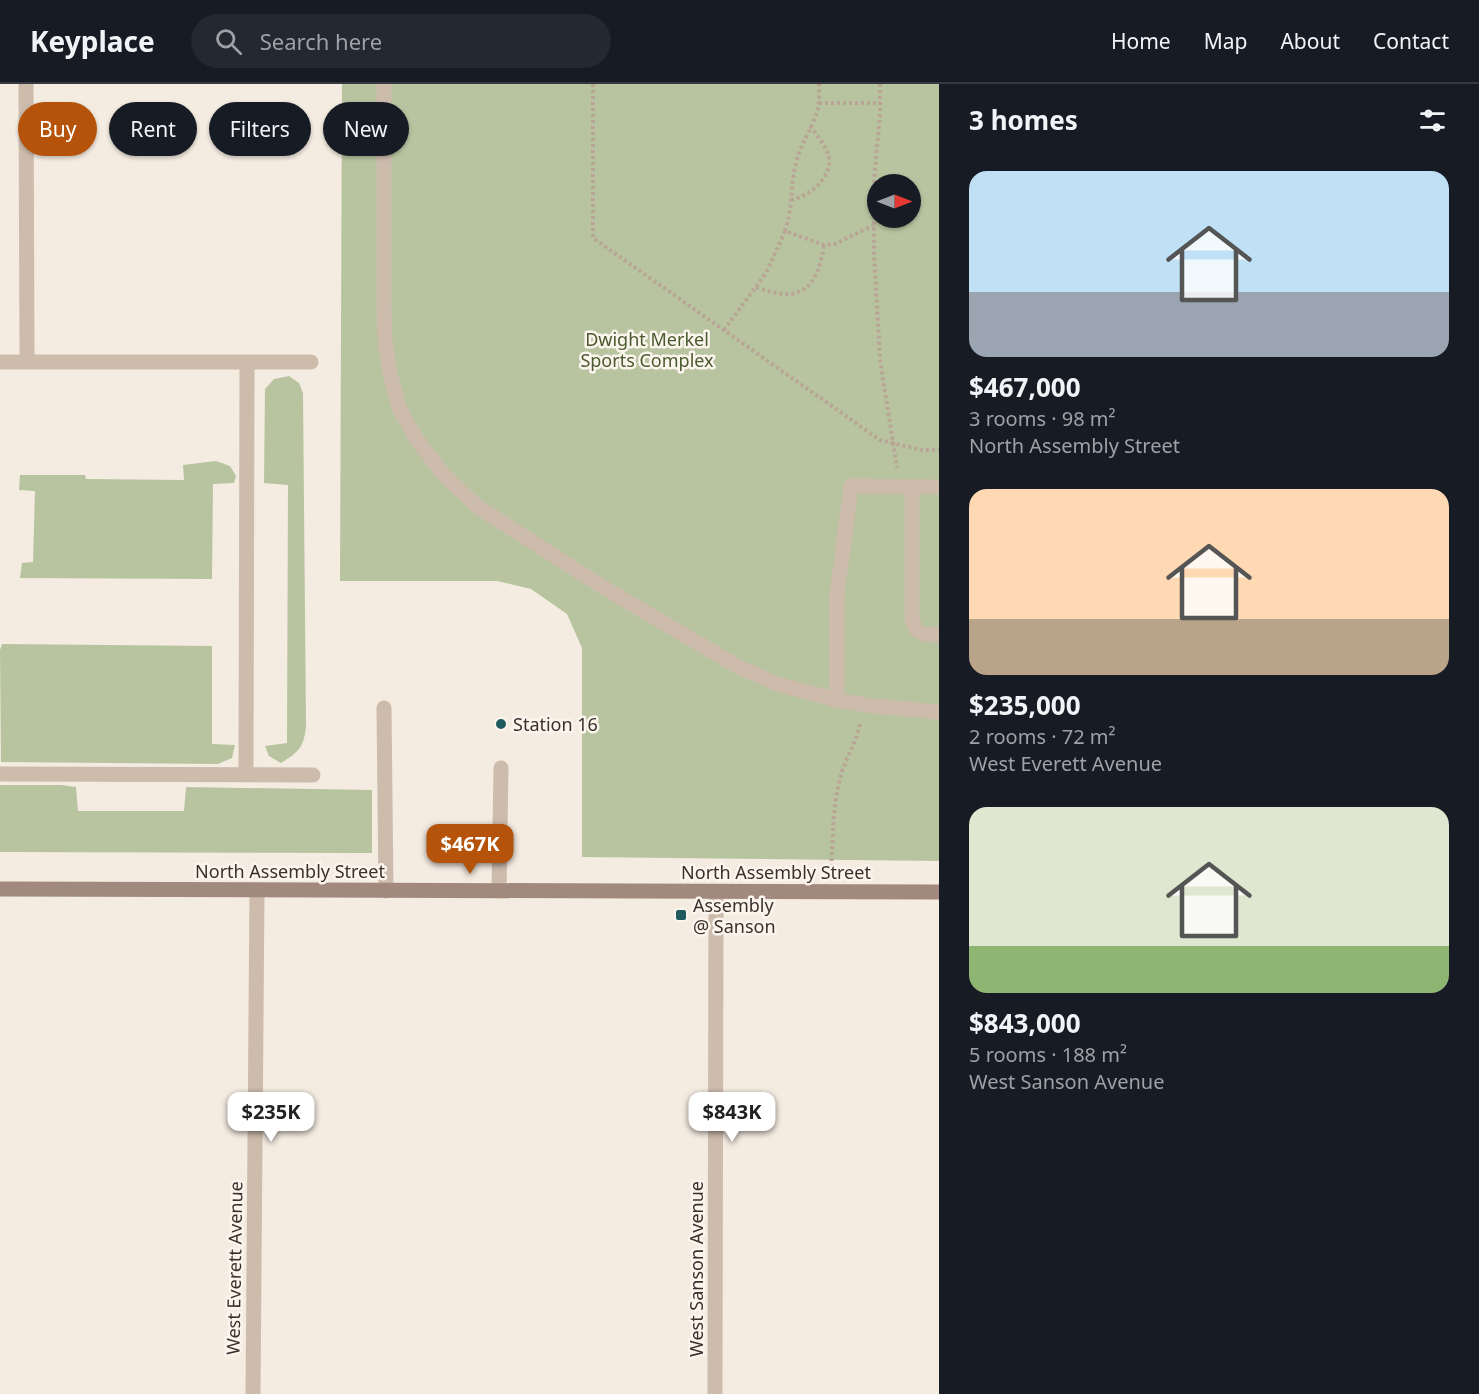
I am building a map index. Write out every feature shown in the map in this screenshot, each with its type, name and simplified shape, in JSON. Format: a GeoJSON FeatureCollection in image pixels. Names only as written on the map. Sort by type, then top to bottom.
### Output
{"type":"FeatureCollection","features":[{"type":"Feature","properties":{"kind":"main road","name":"North Assembly Street"},"geometry":{"type":"LineString","coordinates":[[0,889],[939,892]]}},
{"type":"Feature","properties":{"kind":"street"},"geometry":{"type":"LineString","coordinates":[[26,84],[27,362]]}},
{"type":"Feature","properties":{"kind":"street"},"geometry":{"type":"LineString","coordinates":[[384,84],[385,342],[399,408],[417,440],[444,475],[478,507],[606,589],[737,666],[777,684],[837,700],[939,712]]}},
{"type":"Feature","properties":{"kind":"street"},"geometry":{"type":"LineString","coordinates":[[0,362],[311,362]]}},
{"type":"Feature","properties":{"kind":"street"},"geometry":{"type":"LineString","coordinates":[[246,775],[247,362]]}},
{"type":"Feature","properties":{"kind":"street"},"geometry":{"type":"LineString","coordinates":[[837,700],[837,595],[851,486],[939,487]]}},
{"type":"Feature","properties":{"kind":"street"},"geometry":{"type":"LineString","coordinates":[[906,487],[914,629],[923,635],[939,635]]}},
{"type":"Feature","properties":{"kind":"street"},"geometry":{"type":"LineString","coordinates":[[384,708],[386,891]]}},
{"type":"Feature","properties":{"kind":"street"},"geometry":{"type":"LineString","coordinates":[[499,891],[501,768]]}},
{"type":"Feature","properties":{"kind":"street"},"geometry":{"type":"LineString","coordinates":[[0,774],[314,775]]}},
{"type":"Feature","properties":{"kind":"street","name":"West Everett Avenue"},"geometry":{"type":"LineString","coordinates":[[253,1394],[257,891]]}},
{"type":"Feature","properties":{"kind":"street","name":"West Sanson Avenue"},"geometry":{"type":"LineString","coordinates":[[715,1394],[717,892]]}},
{"type":"Feature","properties":{"kind":"path"},"geometry":{"type":"LineString","coordinates":[[593,84],[593,238],[880,440],[922,450],[939,450]]}},
{"type":"Feature","properties":{"kind":"path"},"geometry":{"type":"LineString","coordinates":[[724,330],[766,273],[790,217],[795,166],[800,146],[819,103],[819,84]]}},
{"type":"Feature","properties":{"kind":"path"},"geometry":{"type":"LineString","coordinates":[[875,174],[880,84]]}},
{"type":"Feature","properties":{"kind":"path"},"geometry":{"type":"LineString","coordinates":[[819,103],[880,102]]}},
{"type":"Feature","properties":{"kind":"path"},"geometry":{"type":"LineString","coordinates":[[791,200],[806,195],[821,182],[829,162],[826,151],[810,126]]}},
{"type":"Feature","properties":{"kind":"path"},"geometry":{"type":"LineString","coordinates":[[784,231],[824,245],[835,244],[868,228]]}},
{"type":"Feature","properties":{"kind":"path"},"geometry":{"type":"LineString","coordinates":[[874,228],[880,360],[894,444],[906,487]]}},
{"type":"Feature","properties":{"kind":"path"},"geometry":{"type":"LineString","coordinates":[[756,287],[774,294],[786,295],[803,289],[816,276],[824,245]]}},
{"type":"Feature","properties":{"kind":"path"},"geometry":{"type":"LineString","coordinates":[[831,891],[835,801],[841,773],[858,732],[862,704]]}},
{"type":"Feature","properties":{"kind":"green space","name":"Dwight Merkel Sports Complex"},"geometry":{"type":"Polygon","coordinates":[[[342,84],[939,84],[939,861],[582,857],[582,648],[567,614],[531,589],[497,581],[340,581],[342,156],[409,156],[409,102],[342,102],[342,84]]]}},
{"type":"Feature","properties":{"kind":"green space"},"geometry":{"type":"Polygon","coordinates":[[[289,376],[299,383],[303,393],[306,726],[300,748],[281,763],[269,756],[265,746],[287,743],[288,485],[264,483],[265,389],[274,379],[289,376]]]}},
{"type":"Feature","properties":{"kind":"green space"},"geometry":{"type":"Polygon","coordinates":[[[216,461],[230,466],[236,476],[234,483],[213,484],[212,579],[20,578],[22,563],[33,562],[35,491],[19,490],[20,475],[85,475],[86,479],[184,480],[183,465],[216,461]]]}},
{"type":"Feature","properties":{"kind":"green space"},"geometry":{"type":"Polygon","coordinates":[[[2,644],[212,646],[212,744],[235,745],[232,758],[218,764],[1,762],[0,650],[2,644]]]}},
{"type":"Feature","properties":{"kind":"green space"},"geometry":{"type":"Polygon","coordinates":[[[0,785],[76,787],[78,811],[184,811],[186,787],[372,790],[372,853],[0,852],[0,785]]]}},
{"type":"Feature","properties":{"kind":"place","name":"Station 16"},"geometry":{"type":"Point","coordinates":[501,724]}},
{"type":"Feature","properties":{"kind":"place","name":"Assembly @ Sanson"},"geometry":{"type":"Point","coordinates":[681,915]}}]}
